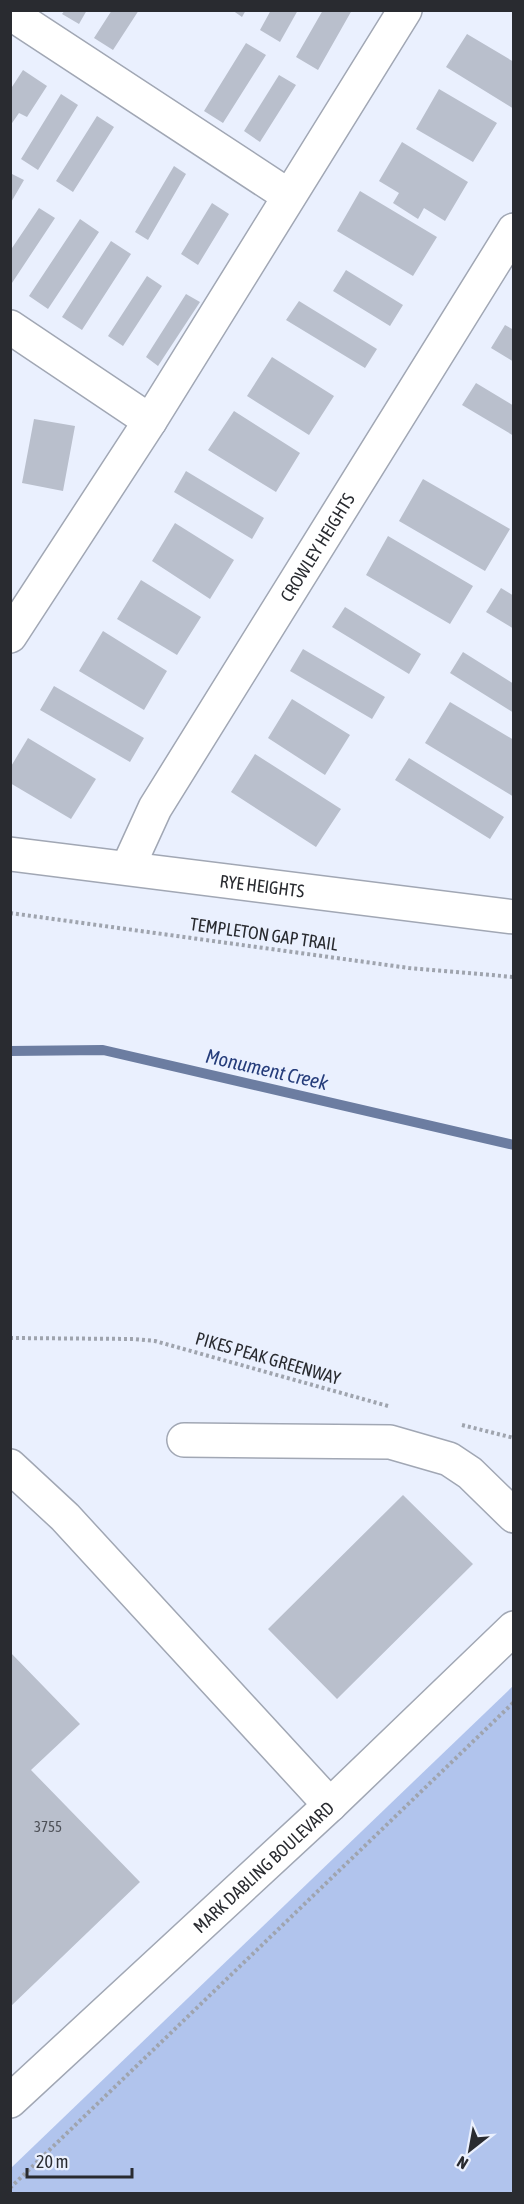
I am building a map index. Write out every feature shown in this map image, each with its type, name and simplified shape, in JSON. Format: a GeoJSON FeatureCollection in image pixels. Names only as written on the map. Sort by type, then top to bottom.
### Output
{"type":"FeatureCollection","features":[{"type":"Feature","properties":{"kind":"street"},"geometry":{"type":"LineString","coordinates":[[10,636],[150,421],[405,10]]}},
{"type":"Feature","properties":{"kind":"street"},"geometry":{"type":"LineString","coordinates":[[10,13],[289,195]]}},
{"type":"Feature","properties":{"kind":"street","name":"CROWLEY HEIGHTS"},"geometry":{"type":"LineString","coordinates":[[128,867],[155,808],[513,230]]}},
{"type":"Feature","properties":{"kind":"street"},"geometry":{"type":"LineString","coordinates":[[10,327],[150,421]]}},
{"type":"Feature","properties":{"kind":"street","name":"RYE HEIGHTS"},"geometry":{"type":"LineString","coordinates":[[10,854],[512,913]]}},
{"type":"Feature","properties":{"kind":"street"},"geometry":{"type":"LineString","coordinates":[[184,1440],[390,1442],[448,1459],[470,1473],[513,1516]]}},
{"type":"Feature","properties":{"kind":"street"},"geometry":{"type":"LineString","coordinates":[[10,1466],[65,1517],[330,1804]]}},
{"type":"Feature","properties":{"kind":"street","name":"MARK DABLING BOULEVARD"},"geometry":{"type":"LineString","coordinates":[[10,2101],[330,1804],[513,1628]]}},
{"type":"Feature","properties":{"kind":"path","name":"TEMPLETON GAP TRAIL"},"geometry":{"type":"LineString","coordinates":[[10,913],[409,968],[513,977]]}},
{"type":"Feature","properties":{"kind":"path","name":"PIKES PEAK GREENWAY"},"geometry":{"type":"LineString","coordinates":[[10,1338],[155,1341],[394,1407]]}},
{"type":"Feature","properties":{"kind":"path"},"geometry":{"type":"LineString","coordinates":[[460,1425],[513,1438]]}},
{"type":"Feature","properties":{"kind":"path"},"geometry":{"type":"LineString","coordinates":[[10,2188],[513,1702]]}},
{"type":"Feature","properties":{"kind":"shaded area"},"geometry":{"type":"Polygon","coordinates":[[[513,1686],[513,2193],[11,2193],[11,2168],[513,1686]]]}},
{"type":"Feature","properties":{"kind":"building"},"geometry":{"type":"Polygon","coordinates":[[[65,10],[87,10],[79,24],[62,14],[65,10]]]}},
{"type":"Feature","properties":{"kind":"building"},"geometry":{"type":"Polygon","coordinates":[[[112,10],[139,10],[113,50],[94,38],[112,10]]]}},
{"type":"Feature","properties":{"kind":"building"},"geometry":{"type":"Polygon","coordinates":[[[232,10],[246,10],[242,17],[232,10]]]}},
{"type":"Feature","properties":{"kind":"building"},"geometry":{"type":"Polygon","coordinates":[[[271,10],[298,10],[280,42],[260,30],[271,10]]]}},
{"type":"Feature","properties":{"kind":"building"},"geometry":{"type":"Polygon","coordinates":[[[323,10],[352,10],[318,70],[296,57],[323,10]]]}},
{"type":"Feature","properties":{"kind":"building"},"geometry":{"type":"Polygon","coordinates":[[[467,34],[514,62],[514,109],[446,67],[467,34]]]}},
{"type":"Feature","properties":{"kind":"building"},"geometry":{"type":"Polygon","coordinates":[[[246,43],[266,55],[223,123],[204,111],[246,43]]]}},
{"type":"Feature","properties":{"kind":"building"},"geometry":{"type":"Polygon","coordinates":[[[23,70],[47,86],[27,117],[19,113],[10,126],[10,90],[23,70]]]}},
{"type":"Feature","properties":{"kind":"building"},"geometry":{"type":"Polygon","coordinates":[[[279,75],[296,85],[260,142],[244,131],[279,75]]]}},
{"type":"Feature","properties":{"kind":"building"},"geometry":{"type":"Polygon","coordinates":[[[439,89],[497,123],[473,162],[416,129],[439,89]]]}},
{"type":"Feature","properties":{"kind":"building"},"geometry":{"type":"Polygon","coordinates":[[[61,94],[78,105],[38,170],[21,159],[61,94]]]}},
{"type":"Feature","properties":{"kind":"building"},"geometry":{"type":"Polygon","coordinates":[[[97,116],[114,127],[73,192],[56,181],[97,116]]]}},
{"type":"Feature","properties":{"kind":"building"},"geometry":{"type":"Polygon","coordinates":[[[402,142],[468,182],[445,221],[424,208],[418,219],[393,203],[399,193],[379,181],[402,142]]]}},
{"type":"Feature","properties":{"kind":"building"},"geometry":{"type":"Polygon","coordinates":[[[174,166],[186,174],[148,240],[135,232],[174,166]]]}},
{"type":"Feature","properties":{"kind":"building"},"geometry":{"type":"Polygon","coordinates":[[[10,173],[24,180],[10,204],[10,173]]]}},
{"type":"Feature","properties":{"kind":"building"},"geometry":{"type":"Polygon","coordinates":[[[360,191],[437,237],[413,276],[337,231],[360,191]]]}},
{"type":"Feature","properties":{"kind":"building"},"geometry":{"type":"Polygon","coordinates":[[[212,203],[229,214],[198,265],[181,254],[212,203]]]}},
{"type":"Feature","properties":{"kind":"building"},"geometry":{"type":"Polygon","coordinates":[[[39,208],[55,218],[10,286],[10,251],[39,208]]]}},
{"type":"Feature","properties":{"kind":"building"},"geometry":{"type":"Polygon","coordinates":[[[80,219],[99,232],[48,309],[29,296],[80,219]]]}},
{"type":"Feature","properties":{"kind":"building"},"geometry":{"type":"Polygon","coordinates":[[[111,241],[131,254],[82,330],[62,317],[111,241]]]}},
{"type":"Feature","properties":{"kind":"building"},"geometry":{"type":"Polygon","coordinates":[[[346,270],[403,305],[390,326],[333,291],[346,270]]]}},
{"type":"Feature","properties":{"kind":"building"},"geometry":{"type":"Polygon","coordinates":[[[147,276],[162,286],[123,346],[108,336],[147,276]]]}},
{"type":"Feature","properties":{"kind":"building"},"geometry":{"type":"Polygon","coordinates":[[[186,294],[200,302],[158,366],[146,357],[186,294]]]}},
{"type":"Feature","properties":{"kind":"building"},"geometry":{"type":"Polygon","coordinates":[[[299,301],[377,349],[365,368],[286,320],[299,301]]]}},
{"type":"Feature","properties":{"kind":"building"},"geometry":{"type":"Polygon","coordinates":[[[505,325],[514,330],[514,362],[491,348],[505,325]]]}},
{"type":"Feature","properties":{"kind":"building"},"geometry":{"type":"Polygon","coordinates":[[[272,357],[334,396],[309,435],[247,396],[272,357]]]}},
{"type":"Feature","properties":{"kind":"building"},"geometry":{"type":"Polygon","coordinates":[[[476,383],[514,406],[514,436],[462,405],[476,383]]]}},
{"type":"Feature","properties":{"kind":"building"},"geometry":{"type":"Polygon","coordinates":[[[234,411],[300,453],[276,492],[208,450],[234,411]]]}},
{"type":"Feature","properties":{"kind":"building"},"geometry":{"type":"Polygon","coordinates":[[[34,419],[75,426],[63,491],[22,483],[34,419]]]}},
{"type":"Feature","properties":{"kind":"building"},"geometry":{"type":"Polygon","coordinates":[[[186,471],[264,518],[252,539],[174,492],[186,471]]]}},
{"type":"Feature","properties":{"kind":"building"},"geometry":{"type":"Polygon","coordinates":[[[423,479],[510,529],[485,571],[399,521],[423,479]]]}},
{"type":"Feature","properties":{"kind":"building"},"geometry":{"type":"Polygon","coordinates":[[[175,523],[234,560],[210,599],[152,561],[175,523]]]}},
{"type":"Feature","properties":{"kind":"building"},"geometry":{"type":"Polygon","coordinates":[[[388,536],[473,586],[450,624],[366,575],[388,536]]]}},
{"type":"Feature","properties":{"kind":"building"},"geometry":{"type":"Polygon","coordinates":[[[141,580],[201,617],[177,655],[117,619],[141,580]]]}},
{"type":"Feature","properties":{"kind":"building"},"geometry":{"type":"Polygon","coordinates":[[[501,588],[514,596],[514,629],[486,612],[501,588]]]}},
{"type":"Feature","properties":{"kind":"building"},"geometry":{"type":"Polygon","coordinates":[[[345,607],[421,654],[409,674],[332,627],[345,607]]]}},
{"type":"Feature","properties":{"kind":"building"},"geometry":{"type":"Polygon","coordinates":[[[103,631],[167,671],[144,710],[79,671],[103,631]]]}},
{"type":"Feature","properties":{"kind":"building"},"geometry":{"type":"Polygon","coordinates":[[[303,649],[385,697],[372,719],[290,671],[303,649]]]}},
{"type":"Feature","properties":{"kind":"building"},"geometry":{"type":"Polygon","coordinates":[[[463,652],[514,684],[514,713],[450,673],[463,652]]]}},
{"type":"Feature","properties":{"kind":"building"},"geometry":{"type":"Polygon","coordinates":[[[54,686],[144,738],[130,762],[40,710],[54,686]]]}},
{"type":"Feature","properties":{"kind":"building"},"geometry":{"type":"Polygon","coordinates":[[[292,699],[350,735],[325,775],[268,738],[292,699]]]}},
{"type":"Feature","properties":{"kind":"building"},"geometry":{"type":"Polygon","coordinates":[[[450,702],[514,740],[514,797],[425,743],[450,702]]]}},
{"type":"Feature","properties":{"kind":"building"},"geometry":{"type":"Polygon","coordinates":[[[28,738],[96,779],[71,819],[10,783],[10,768],[28,738]]]}},
{"type":"Feature","properties":{"kind":"building"},"geometry":{"type":"Polygon","coordinates":[[[255,754],[341,809],[316,847],[231,792],[255,754]]]}},
{"type":"Feature","properties":{"kind":"building"},"geometry":{"type":"Polygon","coordinates":[[[409,758],[504,817],[490,839],[395,780],[409,758]]]}},
{"type":"Feature","properties":{"kind":"building"},"geometry":{"type":"Polygon","coordinates":[[[403,1495],[473,1564],[337,1699],[268,1629],[403,1495]]]}},
{"type":"Feature","properties":{"kind":"building"},"geometry":{"type":"Polygon","coordinates":[[[10,1652],[80,1724],[31,1770],[140,1882],[10,2007],[10,1652]]]}},
{"type":"Feature","properties":{"kind":"waterway","name":"Monument Creek"},"geometry":{"type":"LineString","coordinates":[[10,1051],[103,1050],[514,1145]]}}]}
